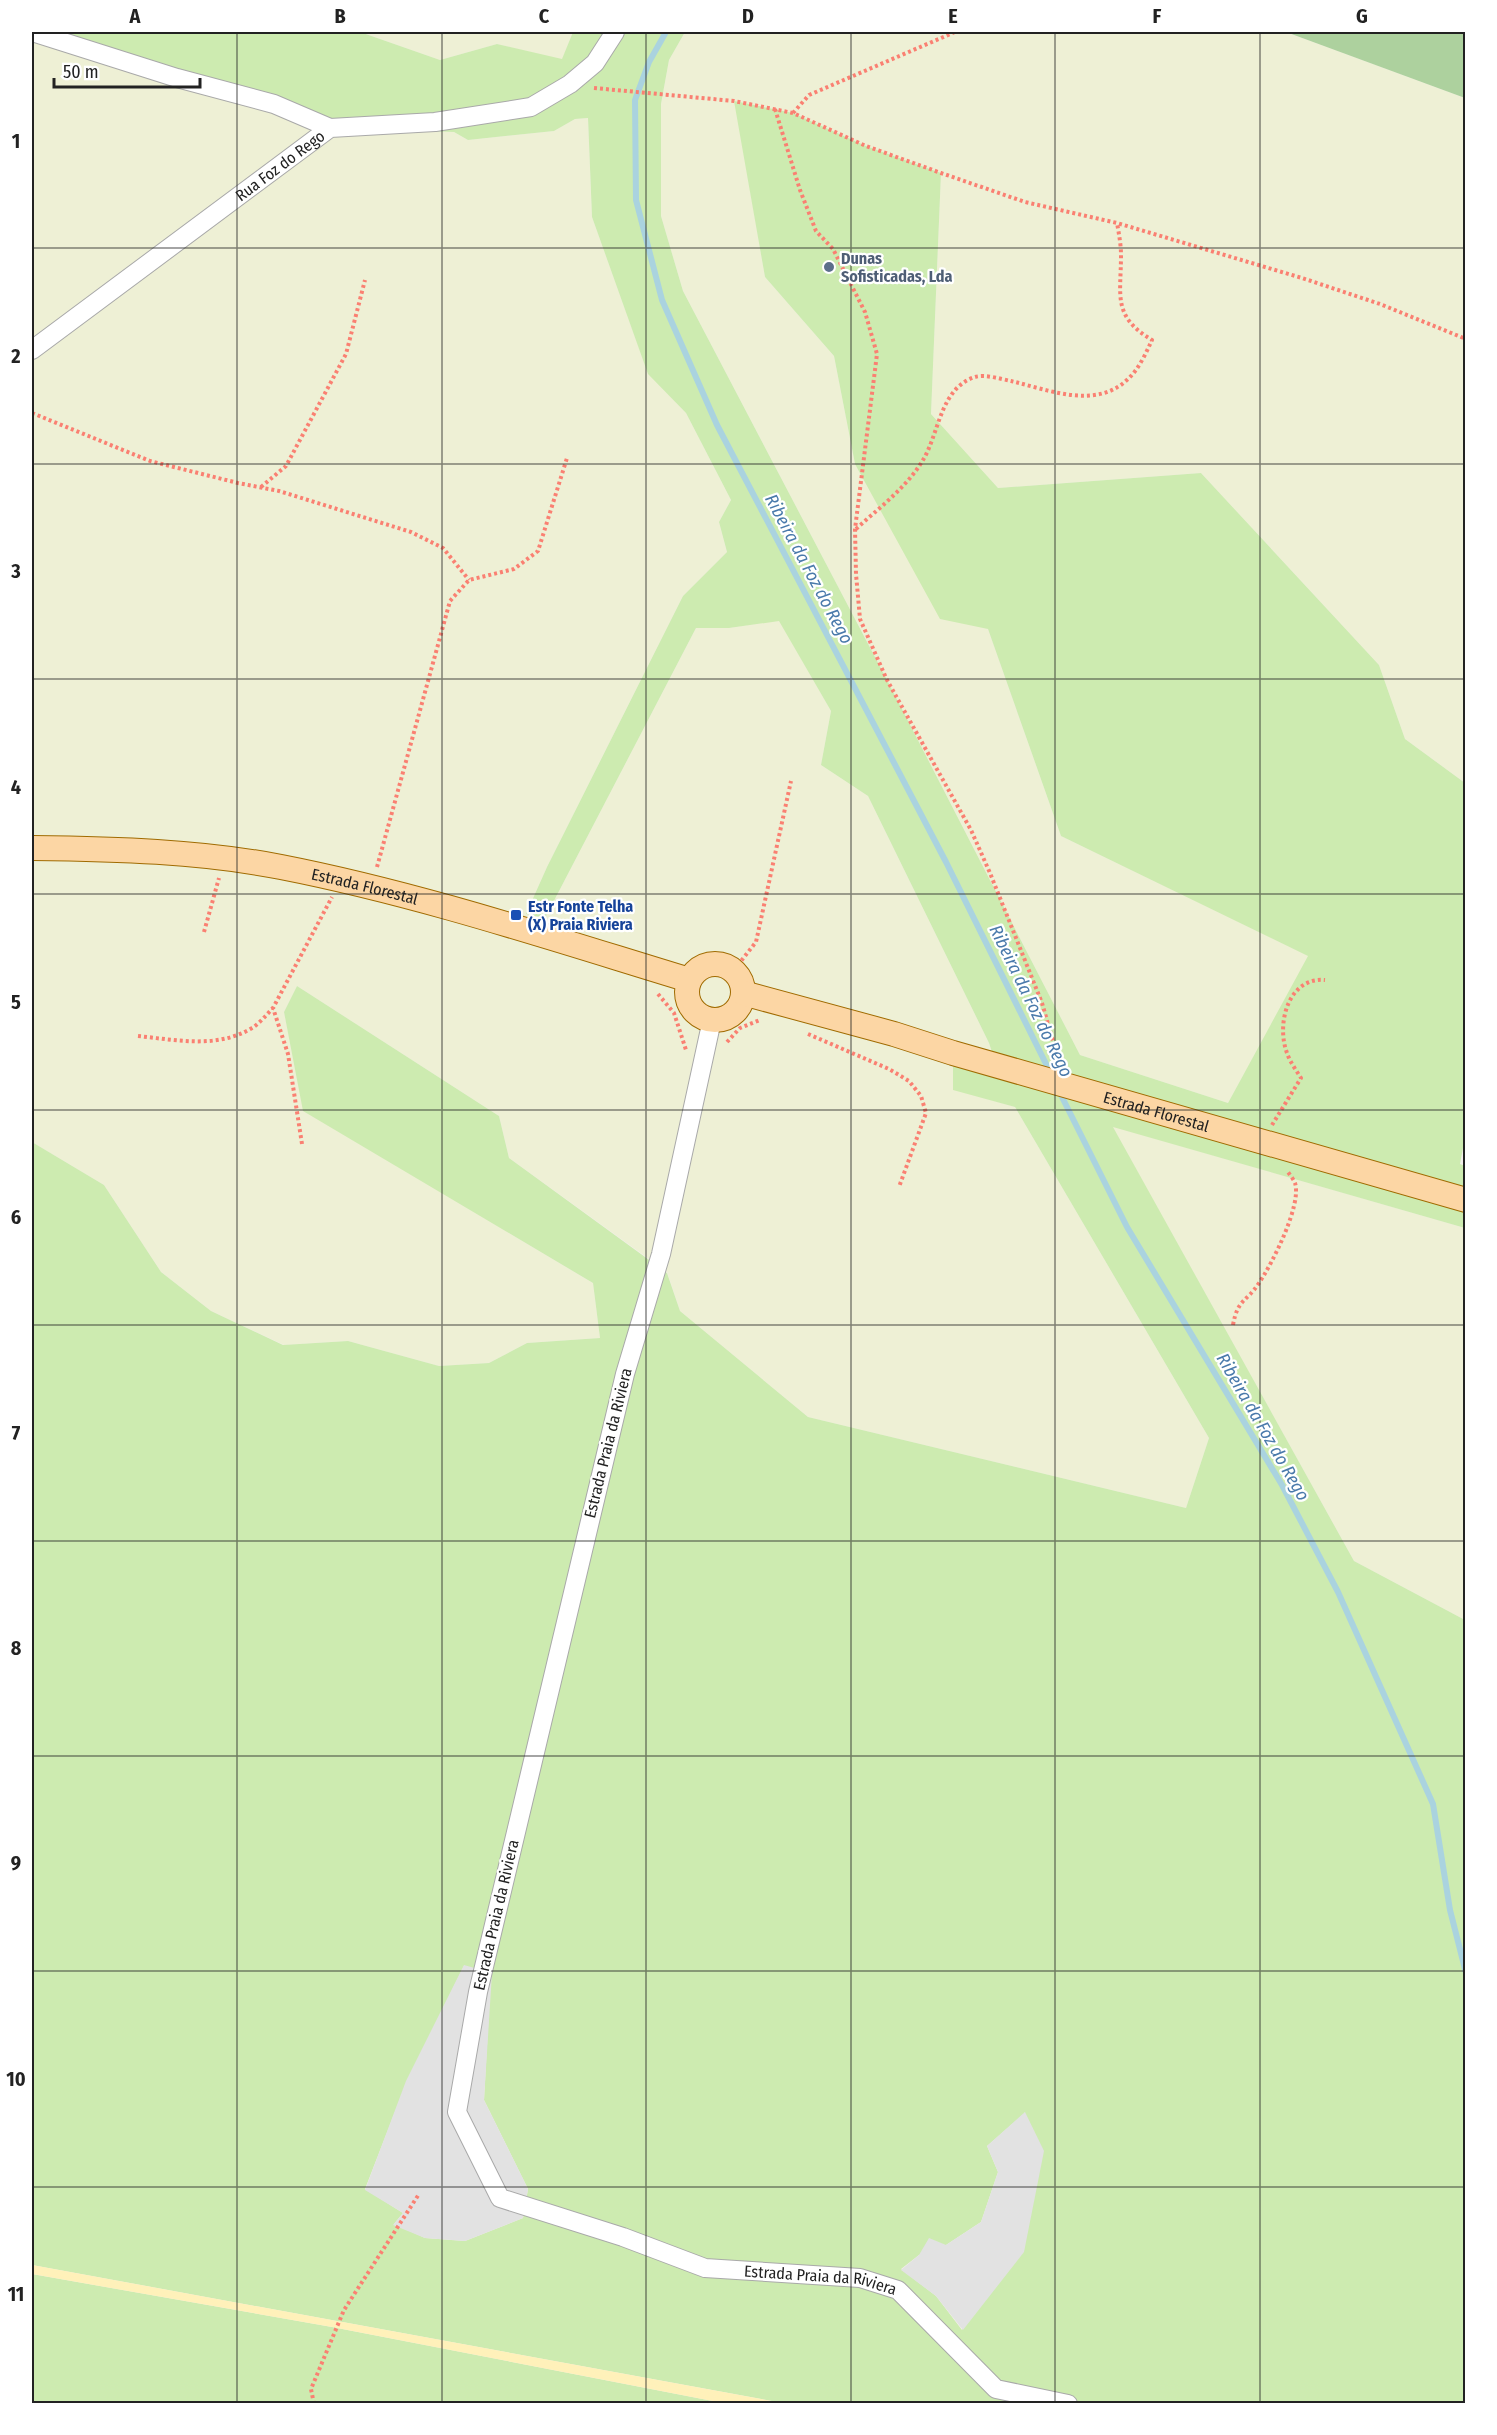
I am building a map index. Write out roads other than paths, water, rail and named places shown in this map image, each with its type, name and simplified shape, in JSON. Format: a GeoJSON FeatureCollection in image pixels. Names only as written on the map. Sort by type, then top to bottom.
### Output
{"type":"FeatureCollection","features":[{"type":"Feature","properties":{"kind":"main road","name":"Estrada Florestal"},"geometry":{"type":"LineString","coordinates":[[32,848],[175,853],[279,867],[341,880],[555,938],[689,980]]}},
{"type":"Feature","properties":{"kind":"main road"},"geometry":{"type":"LineString","coordinates":[[718,963],[734,970],[742,981],[741,1004],[733,1014],[723,1019],[712,1020],[699,1016],[690,1006],[686,993],[689,980],[701,967],[718,963]]}},
{"type":"Feature","properties":{"kind":"main road","name":"Estrada Florestal"},"geometry":{"type":"LineString","coordinates":[[743,993],[894,1034],[1466,1200]]}},
{"type":"Feature","properties":{"kind":"street"},"geometry":{"type":"LineString","coordinates":[[32,32],[177,78],[274,104],[330,128]]}},
{"type":"Feature","properties":{"kind":"street","name":"Rua Foz do Rego"},"geometry":{"type":"LineString","coordinates":[[32,350],[330,128],[435,122],[531,107],[570,84],[595,63],[615,32]]}},
{"type":"Feature","properties":{"kind":"street","name":"Estrada Praia da Riviera"},"geometry":{"type":"LineString","coordinates":[[712,1020],[661,1254],[625,1374],[480,1980],[457,2112],[500,2198],[623,2237],[705,2268],[860,2278],[898,2290],[996,2390],[1068,2403]]}},
{"type":"Feature","properties":{"kind":"waterway","name":"Ribeira da Foz do Rego"},"geometry":{"type":"LineString","coordinates":[[666,32],[649,62],[635,100],[636,200],[662,300],[717,425],[946,862],[1051,1074]]}},
{"type":"Feature","properties":{"kind":"waterway","name":"Ribeira da Foz do Rego"},"geometry":{"type":"LineString","coordinates":[[1059,1091],[1127,1227],[1282,1485],[1338,1592],[1433,1804],[1450,1910],[1466,1973]]}},
{"type":"Feature","properties":{"kind":"place","name":"Dunas Sofisticadas, Lda"},"geometry":{"type":"Point","coordinates":[829,267]}},
{"type":"Feature","properties":{"kind":"place","name":"Estr Fonte Telha (X) Praia Riviera"},"geometry":{"type":"Point","coordinates":[516,915]}}]}
